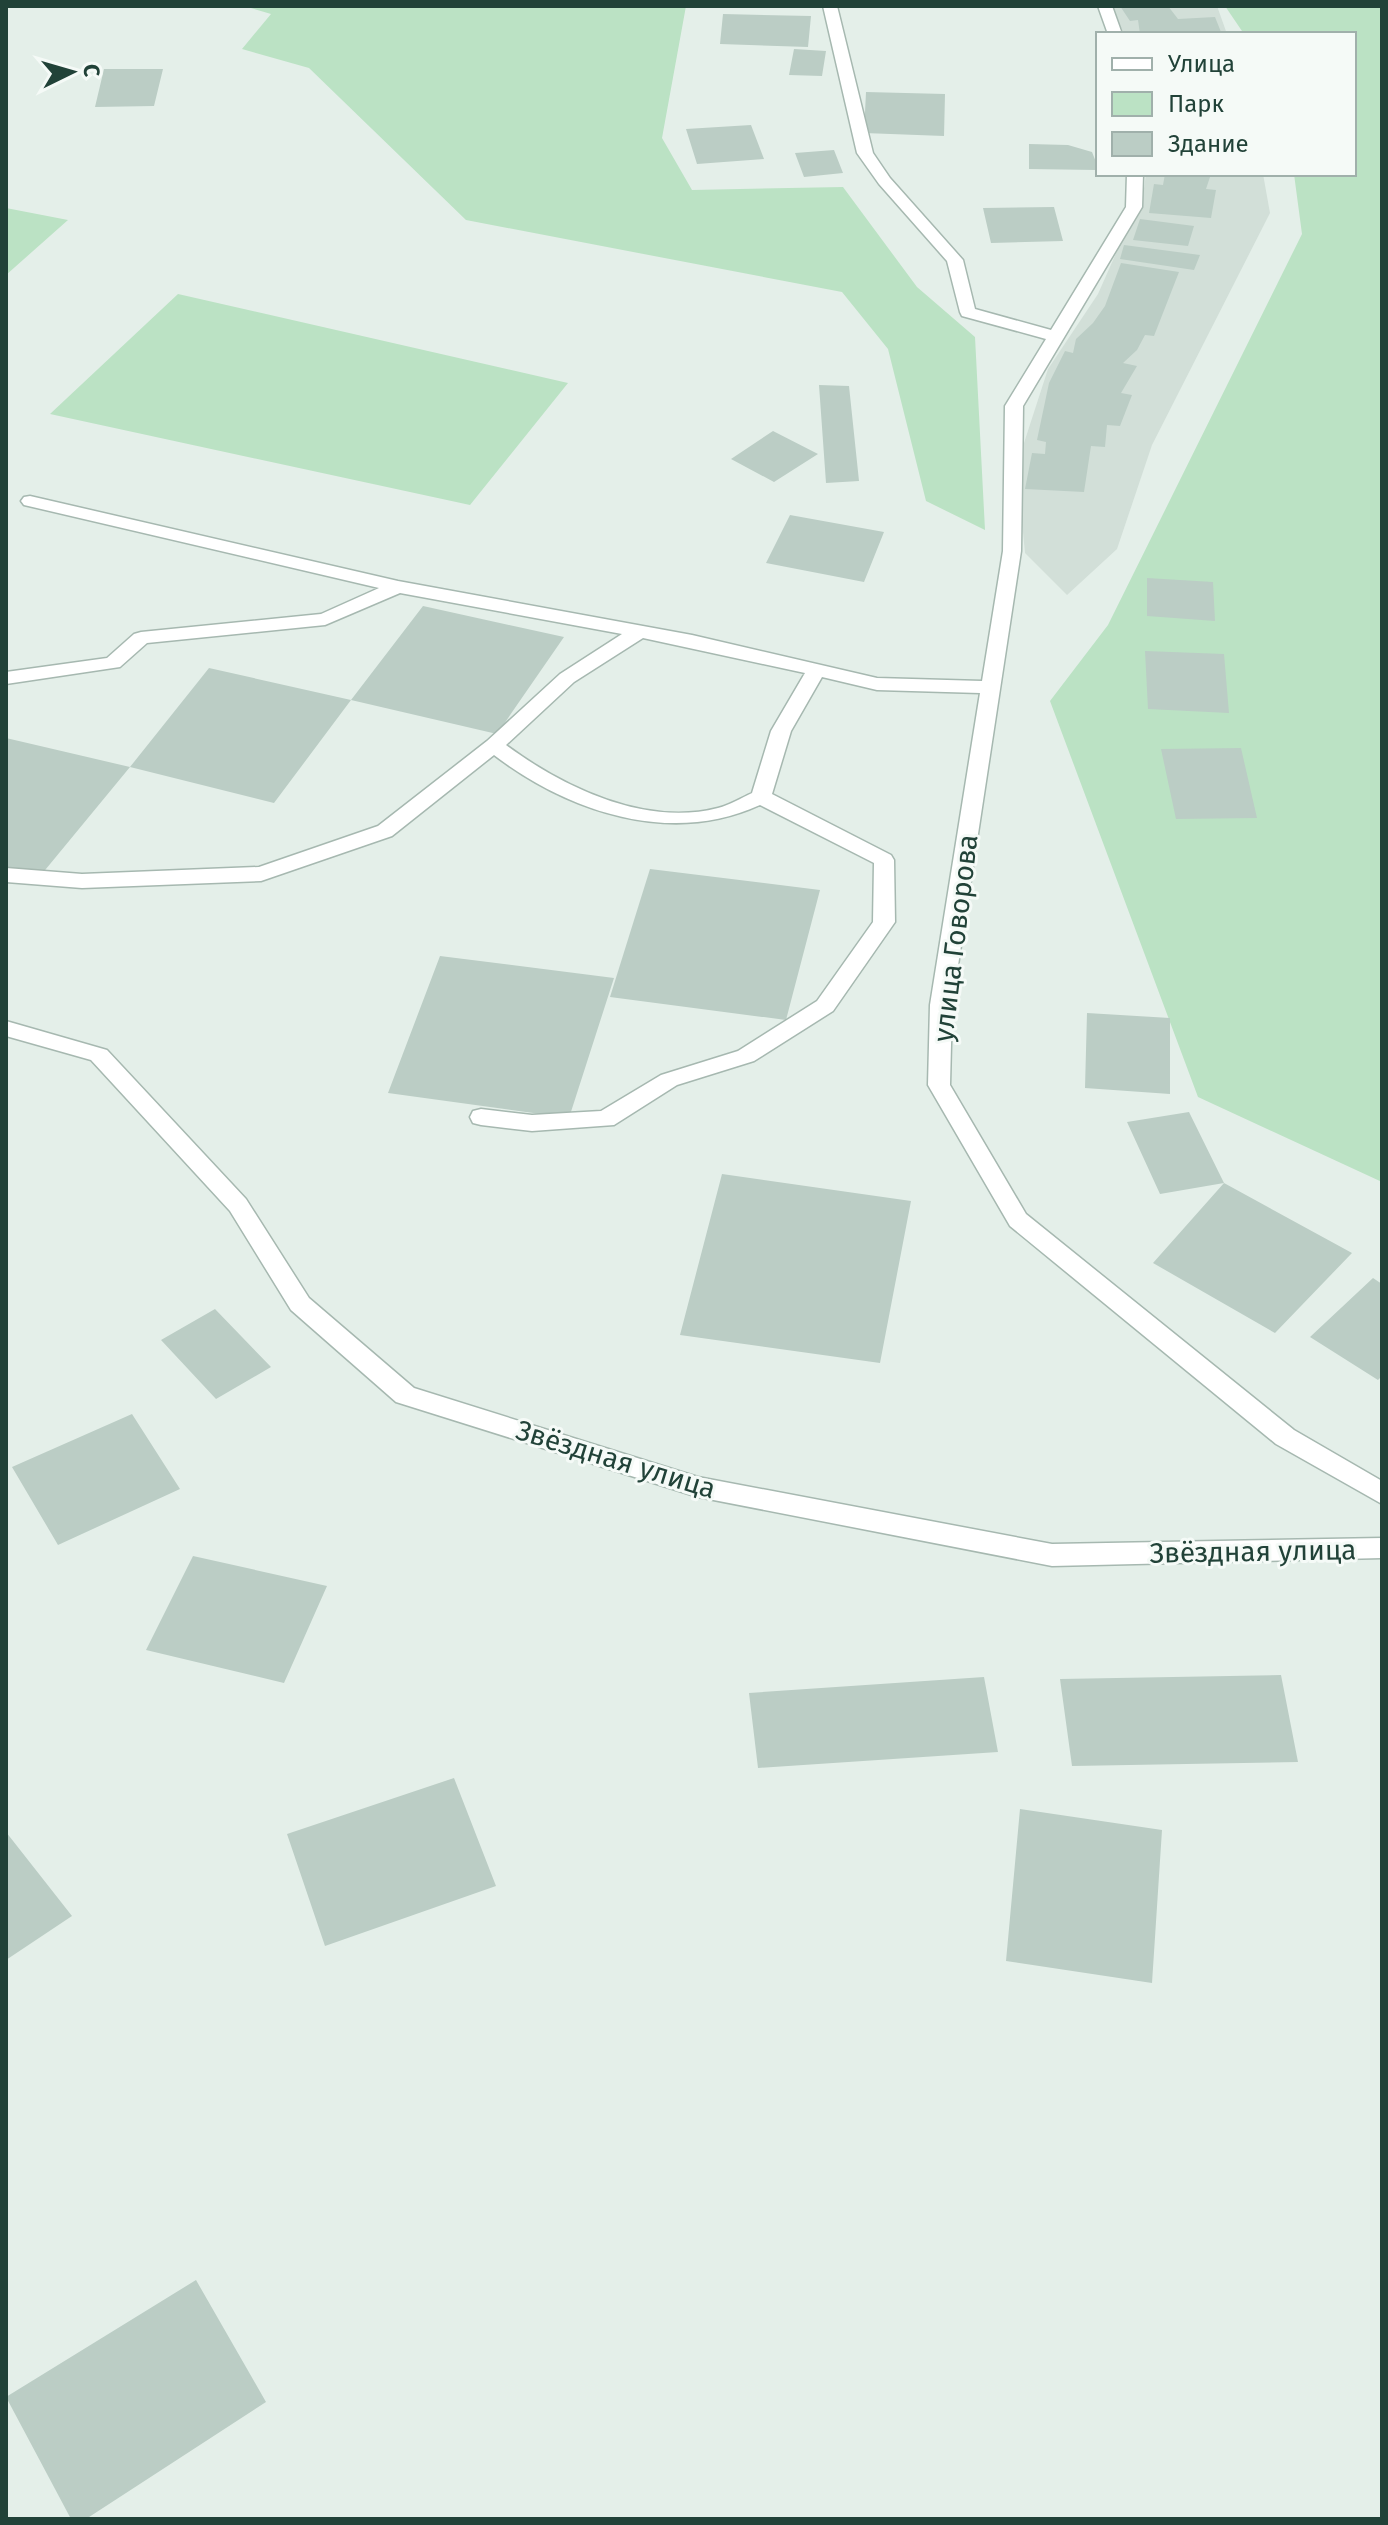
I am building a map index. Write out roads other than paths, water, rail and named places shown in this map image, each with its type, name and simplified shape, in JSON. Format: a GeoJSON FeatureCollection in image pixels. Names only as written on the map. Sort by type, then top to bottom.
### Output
{"type":"FeatureCollection","features":[{"type":"Feature","properties":{"kind":"street"},"geometry":{"type":"LineString","coordinates":[[830,6],[865,153],[884,181],[955,260],[968,312],[1057,337]]}},
{"type":"Feature","properties":{"kind":"street"},"geometry":{"type":"LineString","coordinates":[[1105,6],[1114,32]]}},
{"type":"Feature","properties":{"kind":"street","name":"улица Говорова"},"geometry":{"type":"LineString","coordinates":[[1135,176],[1134,207],[1014,406],[1012,551],[941,1005],[939,1085],[1018,1220],[1285,1437],[1382,1494]]}},
{"type":"Feature","properties":{"kind":"street"},"geometry":{"type":"LineString","coordinates":[[30,501],[398,587],[640,631],[877,684],[991,687]]}},
{"type":"Feature","properties":{"kind":"street"},"geometry":{"type":"LineString","coordinates":[[6,678],[113,663],[141,638],[325,619],[398,587]]}},
{"type":"Feature","properties":{"kind":"street"},"geometry":{"type":"LineString","coordinates":[[6,875],[82,881],[261,874],[385,831],[494,745],[567,678],[640,631]]}},
{"type":"Feature","properties":{"kind":"street"},"geometry":{"type":"LineString","coordinates":[[761,797],[781,731],[816,670]]}},
{"type":"Feature","properties":{"kind":"street"},"geometry":{"type":"LineString","coordinates":[[481,1117],[532,1123],[606,1119],[669,1080],[746,1056],[825,1006],[884,922],[884,860],[761,797],[716,815],[637,816],[526,771],[494,745]]}},
{"type":"Feature","properties":{"kind":"street","name":"Звёздная улица"},"geometry":{"type":"LineString","coordinates":[[6,1028],[99,1055],[238,1205],[300,1304],[405,1395],[698,1487],[1052,1555],[1382,1548]]}}]}
